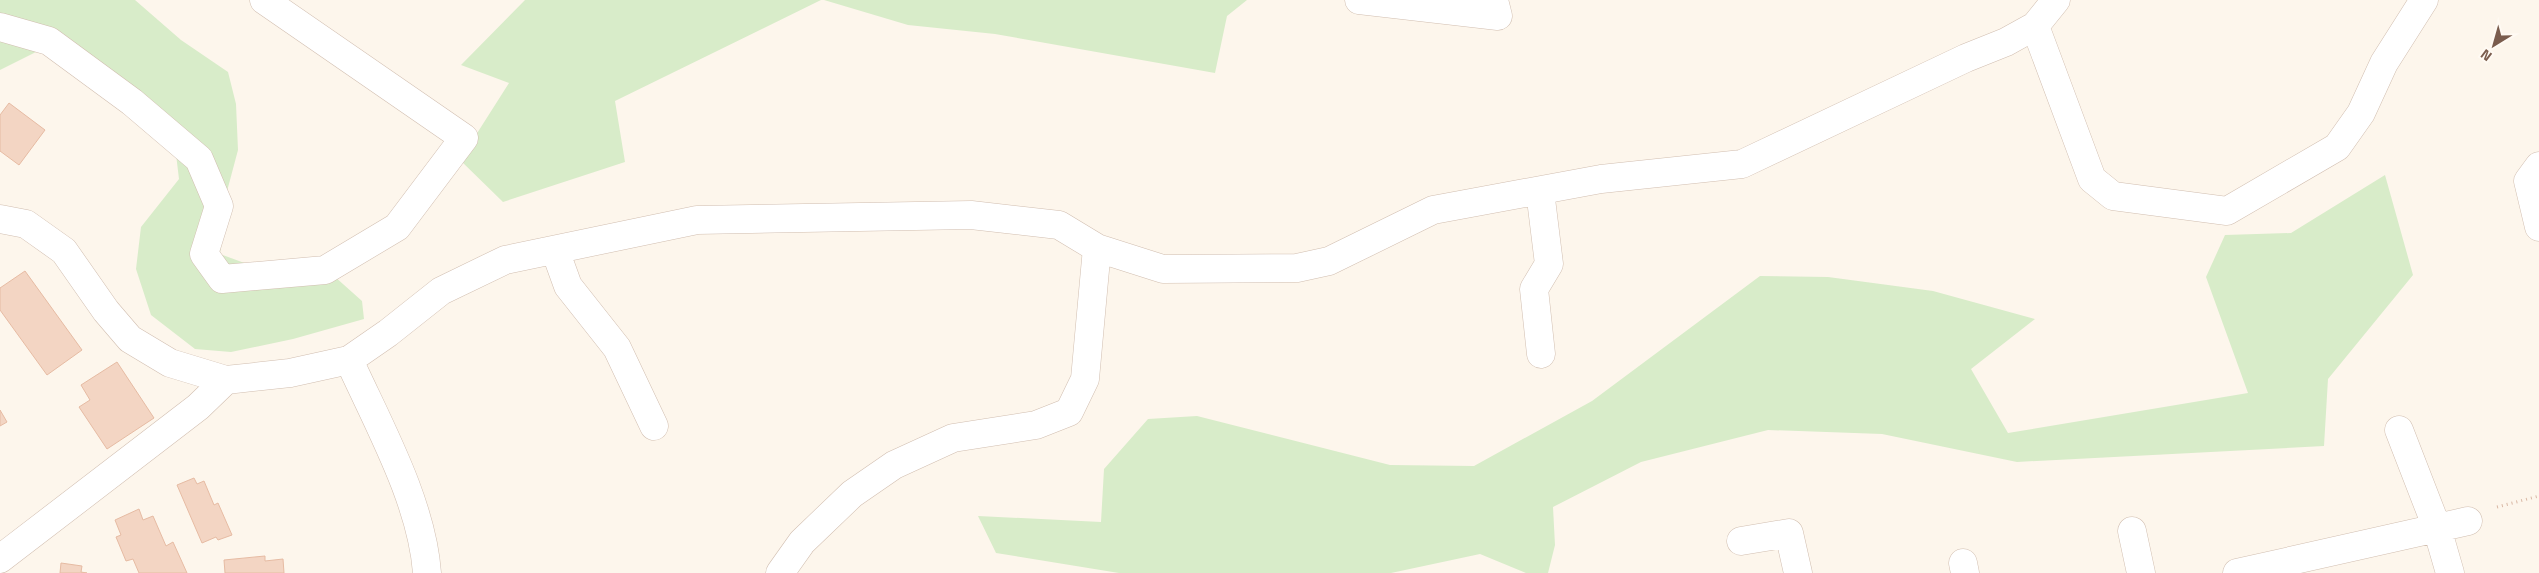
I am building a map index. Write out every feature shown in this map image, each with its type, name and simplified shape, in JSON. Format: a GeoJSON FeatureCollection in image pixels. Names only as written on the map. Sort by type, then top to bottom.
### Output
{"type":"FeatureCollection","features":[{"type":"Feature","properties":{"kind":"street"},"geometry":{"type":"LineString","coordinates":[[0,27],[49,41],[132,102],[199,159],[219,206],[204,254],[222,278],[325,270],[397,227],[464,138],[264,0]]}},
{"type":"Feature","properties":{"kind":"street"},"geometry":{"type":"LineString","coordinates":[[1359,0],[1498,16],[1494,0]]}},
{"type":"Feature","properties":{"kind":"street"},"geometry":{"type":"LineString","coordinates":[[0,219],[26,224],[64,251],[106,311],[130,339],[170,363],[226,380],[290,373],[349,360],[388,333],[441,291],[505,260],[698,220],[971,215],[1059,225],[1097,248],[1162,269],[1297,268],[1329,261],[1433,210],[1601,179],[1742,164],[1966,58],[2006,42],[2035,26],[2056,0]]}},
{"type":"Feature","properties":{"kind":"street"},"geometry":{"type":"LineString","coordinates":[[2035,26],[2092,179],[2113,196],[2227,210],[2338,147],[2361,113],[2384,62],[2424,0]]}},
{"type":"Feature","properties":{"kind":"street"},"geometry":{"type":"LineString","coordinates":[[2539,166],[2528,181],[2539,227]]}},
{"type":"Feature","properties":{"kind":"street"},"geometry":{"type":"LineString","coordinates":[[1540,190],[1549,264],[1534,289],[1540,354]]}},
{"type":"Feature","properties":{"kind":"street"},"geometry":{"type":"LineString","coordinates":[[780,573],[802,542],[852,494],[894,465],[953,438],[1036,425],[1069,412],[1085,379],[1097,248]]}},
{"type":"Feature","properties":{"kind":"street"},"geometry":{"type":"LineString","coordinates":[[555,250],[568,286],[617,348],[654,426]]}},
{"type":"Feature","properties":{"kind":"street"},"geometry":{"type":"LineString","coordinates":[[349,360],[407,489],[426,558],[427,573]]}},
{"type":"Feature","properties":{"kind":"street"},"geometry":{"type":"LineString","coordinates":[[0,559],[198,408],[226,380]]}},
{"type":"Feature","properties":{"kind":"street"},"geometry":{"type":"LineString","coordinates":[[2399,430],[2437,528],[2450,573]]}},
{"type":"Feature","properties":{"kind":"street"},"geometry":{"type":"LineString","coordinates":[[2247,572],[2468,521]]}},
{"type":"Feature","properties":{"kind":"street"},"geometry":{"type":"LineString","coordinates":[[2132,531],[2141,573]]}},
{"type":"Feature","properties":{"kind":"street"},"geometry":{"type":"LineString","coordinates":[[1741,541],[1789,532],[1798,573]]}},
{"type":"Feature","properties":{"kind":"path"},"geometry":{"type":"LineString","coordinates":[[2468,521],[2480,512],[2539,496]]}},
{"type":"Feature","properties":{"kind":"green space"},"geometry":{"type":"Polygon","coordinates":[[[0,0],[135,0],[181,40],[228,72],[236,104],[238,150],[226,195],[220,254],[269,272],[334,276],[362,301],[364,319],[293,339],[231,352],[195,349],[151,315],[136,269],[141,227],[179,179],[175,146],[54,43],[0,70],[0,0]]]}},
{"type":"Feature","properties":{"kind":"green space"},"geometry":{"type":"Polygon","coordinates":[[[525,0],[821,0],[615,101],[625,162],[503,202],[460,160],[509,83],[461,65],[525,0]]]}},
{"type":"Feature","properties":{"kind":"green space"},"geometry":{"type":"Polygon","coordinates":[[[824,0],[1247,0],[1227,16],[1215,73],[995,34],[908,25],[824,0]]]}},
{"type":"Feature","properties":{"kind":"green space"},"geometry":{"type":"Polygon","coordinates":[[[2385,175],[2413,275],[2328,379],[2324,446],[2017,462],[1882,434],[1768,430],[1641,462],[1553,507],[1555,545],[1548,573],[1526,573],[1480,554],[1391,573],[1119,573],[996,553],[978,516],[1101,522],[1104,469],[1148,419],[1197,416],[1390,465],[1474,466],[1592,401],[1760,276],[1828,277],[1933,291],[2035,319],[1971,369],[2008,433],[2248,393],[2206,277],[2225,235],[2291,233],[2385,175]]]}},
{"type":"Feature","properties":{"kind":"building"},"geometry":{"type":"Polygon","coordinates":[[[9,103],[45,130],[19,165],[0,151],[0,115],[9,103]]]}},
{"type":"Feature","properties":{"kind":"building"},"geometry":{"type":"Polygon","coordinates":[[[25,271],[82,350],[47,375],[0,310],[0,288],[25,271]]]}},
{"type":"Feature","properties":{"kind":"building"},"geometry":{"type":"Polygon","coordinates":[[[117,362],[154,418],[107,449],[79,407],[90,400],[81,385],[117,362]]]}},
{"type":"Feature","properties":{"kind":"building"},"geometry":{"type":"Polygon","coordinates":[[[0,410],[7,422],[0,426],[0,410]]]}},
{"type":"Feature","properties":{"kind":"building"},"geometry":{"type":"Polygon","coordinates":[[[194,478],[197,484],[204,481],[214,505],[218,503],[232,535],[218,540],[216,537],[202,543],[177,485],[194,478]]]}},
{"type":"Feature","properties":{"kind":"building"},"geometry":{"type":"Polygon","coordinates":[[[139,509],[143,520],[153,516],[166,546],[173,542],[187,573],[139,573],[133,559],[126,561],[116,537],[121,535],[115,520],[139,509]]]}},
{"type":"Feature","properties":{"kind":"building"},"geometry":{"type":"Polygon","coordinates":[[[265,556],[265,561],[283,559],[284,573],[225,573],[224,560],[265,556]]]}},
{"type":"Feature","properties":{"kind":"building"},"geometry":{"type":"Polygon","coordinates":[[[61,563],[82,566],[81,572],[87,573],[60,573],[61,563]]]}}]}
